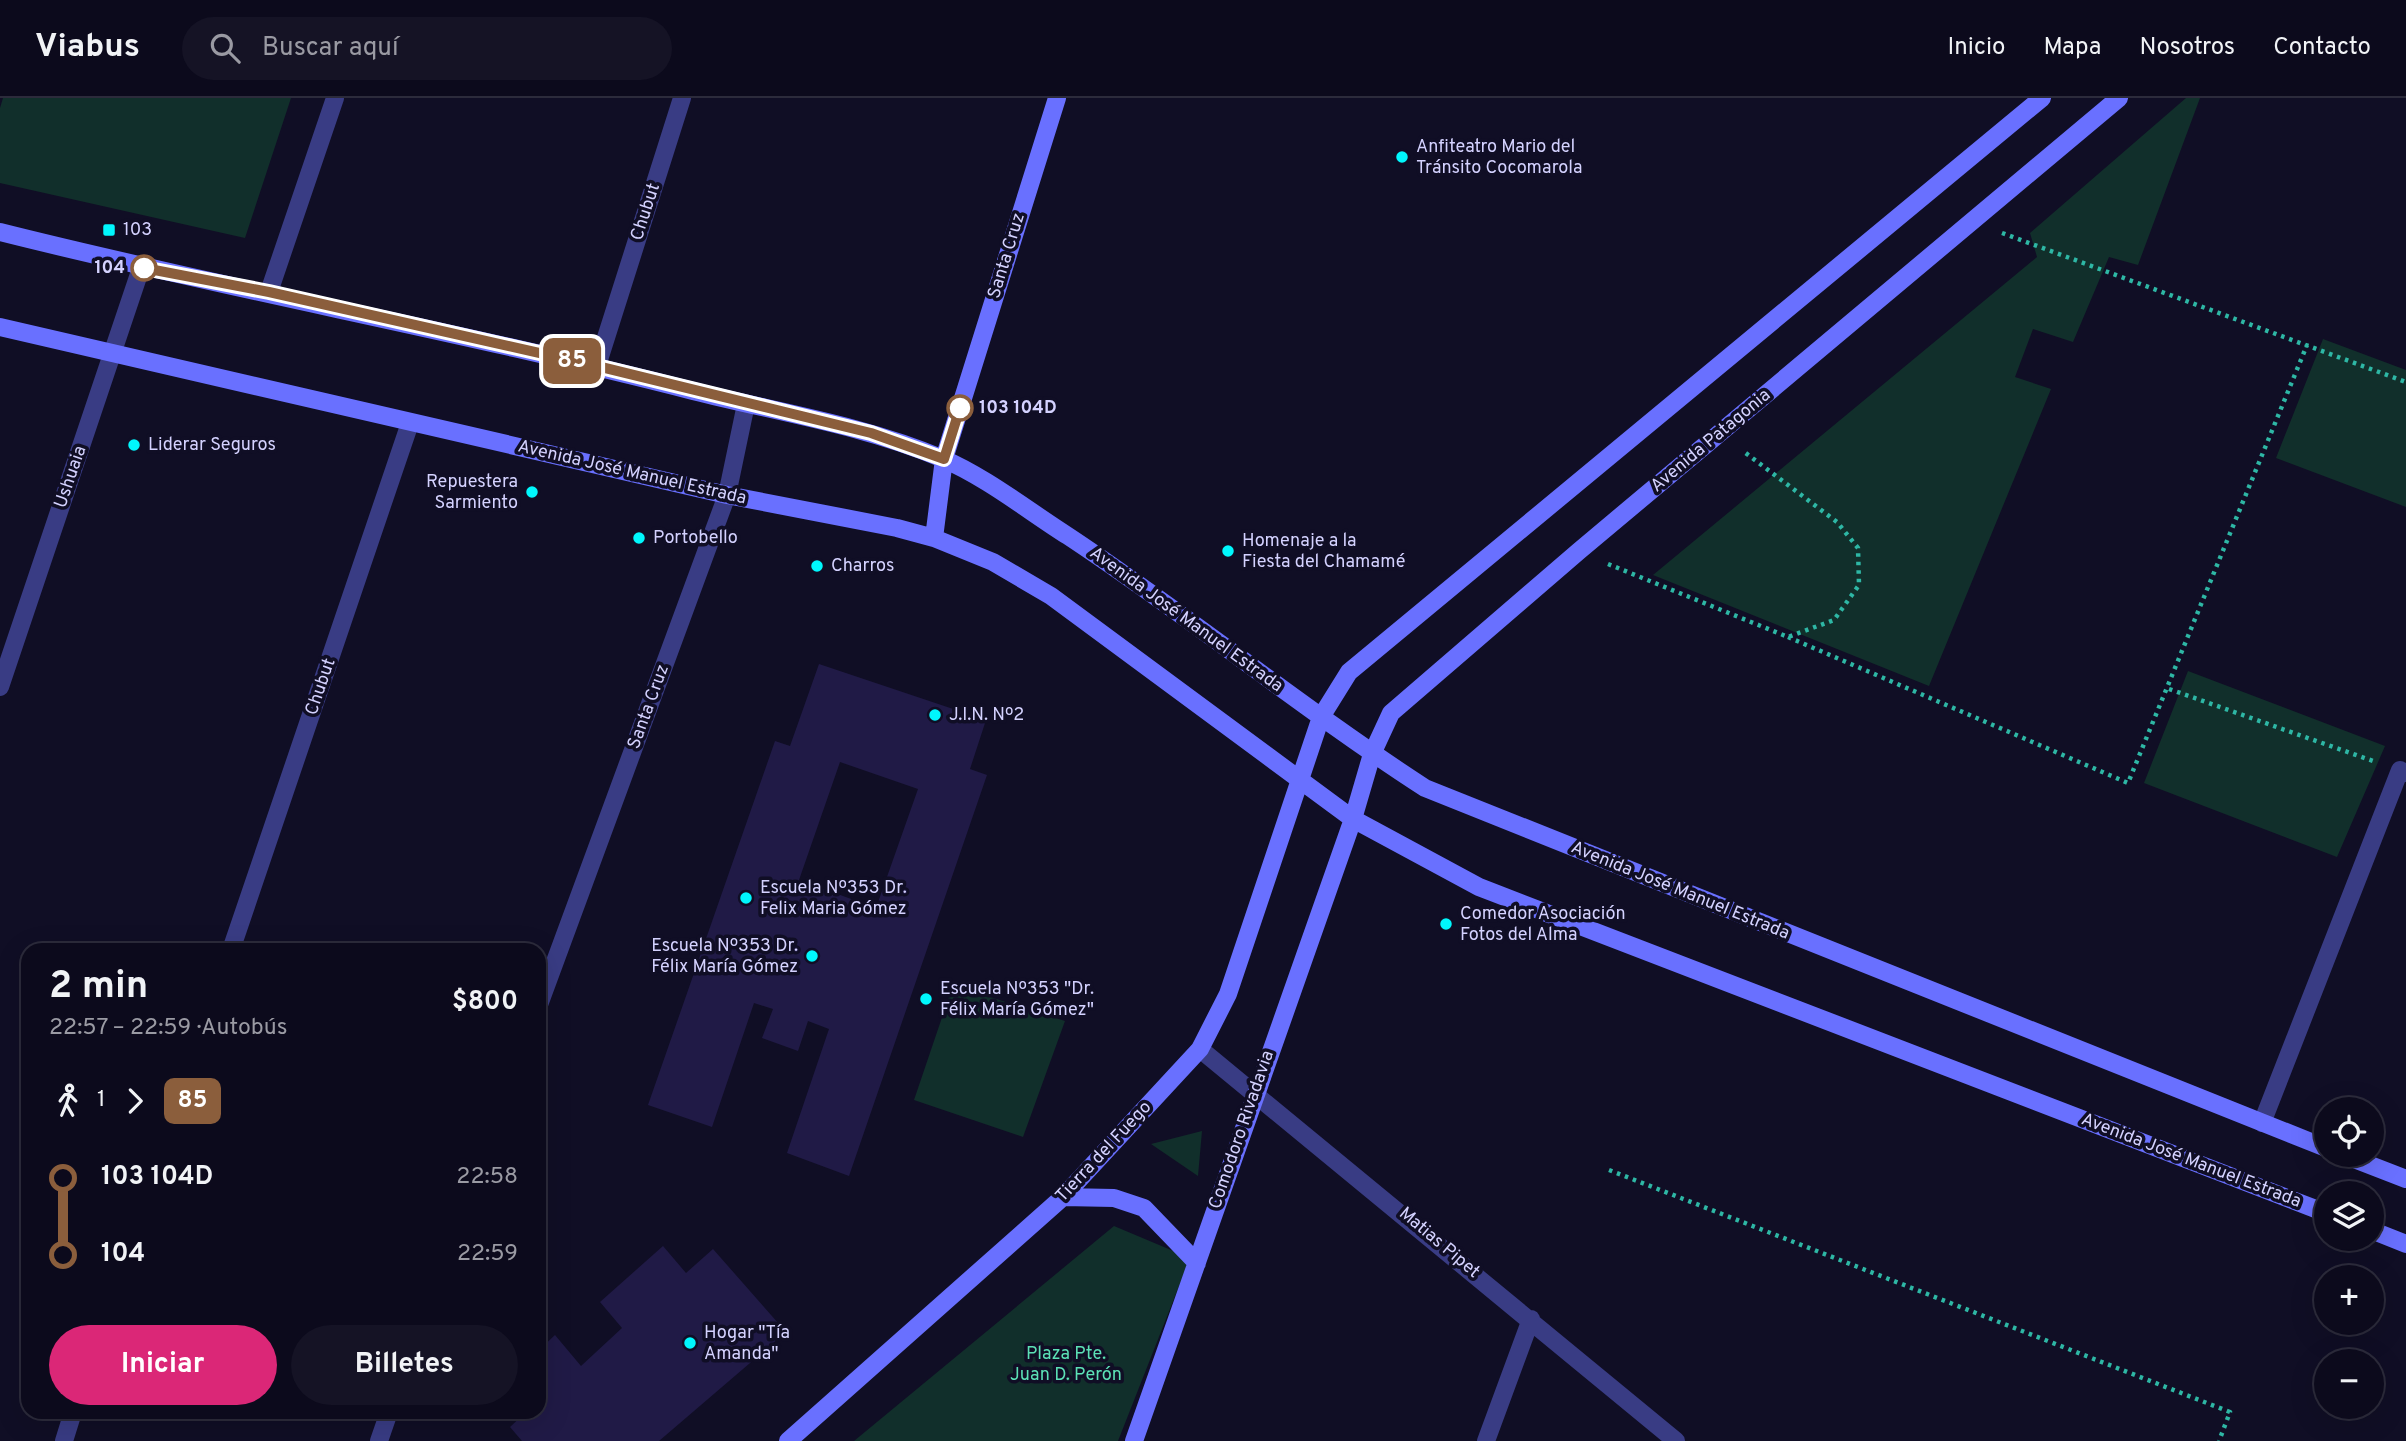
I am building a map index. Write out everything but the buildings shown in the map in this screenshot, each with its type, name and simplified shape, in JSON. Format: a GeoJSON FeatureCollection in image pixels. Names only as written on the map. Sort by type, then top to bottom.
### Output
{"type":"FeatureCollection","features":[{"type":"Feature","properties":{"kind":"main road","name":"Santa Cruz"},"geometry":{"type":"LineString","coordinates":[[934,538],[944,459],[1057,98]]}},
{"type":"Feature","properties":{"kind":"main road"},"geometry":{"type":"LineString","coordinates":[[1301,780],[1321,718],[1349,672],[2042,98]]}},
{"type":"Feature","properties":{"kind":"main road","name":"Avenida Patagonia"},"geometry":{"type":"LineString","coordinates":[[1353,819],[1372,754],[1391,713],[1579,551],[2119,98]]}},
{"type":"Feature","properties":{"kind":"main road","name":"Avenida José Manuel Estrada"},"geometry":{"type":"LineString","coordinates":[[0,232],[141,268],[269,292],[597,366],[871,433],[944,459],[1123,573],[1321,718],[1425,788],[2314,1143]]}},
{"type":"Feature","properties":{"kind":"main road","name":"Avenida José Manuel Estrada"},"geometry":{"type":"LineString","coordinates":[[0,327],[410,424],[934,538],[993,562],[1051,596],[1353,819],[1479,887],[2314,1208]]}},
{"type":"Feature","properties":{"kind":"main road","name":"Tierra del Fuego"},"geometry":{"type":"LineString","coordinates":[[788,1441],[1063,1197],[1200,1049],[1228,994],[1301,780]]}},
{"type":"Feature","properties":{"kind":"main road","name":"Comodoro Rivadavia"},"geometry":{"type":"LineString","coordinates":[[1134,1441],[1255,1091],[1353,819]]}},
{"type":"Feature","properties":{"kind":"main road"},"geometry":{"type":"LineString","coordinates":[[2375,1167],[2406,1179]]}},
{"type":"Feature","properties":{"kind":"main road"},"geometry":{"type":"LineString","coordinates":[[1063,1197],[1114,1198],[1144,1208],[1197,1263]]}},
{"type":"Feature","properties":{"kind":"main road"},"geometry":{"type":"LineString","coordinates":[[2384,1235],[2406,1244]]}},
{"type":"Feature","properties":{"kind":"street"},"geometry":{"type":"LineString","coordinates":[[269,292],[335,98]]}},
{"type":"Feature","properties":{"kind":"street","name":"Chubut"},"geometry":{"type":"LineString","coordinates":[[597,366],[682,98]]}},
{"type":"Feature","properties":{"kind":"street","name":"Ushuaia"},"geometry":{"type":"LineString","coordinates":[[0,687],[141,268]]}},
{"type":"Feature","properties":{"kind":"street","name":"Santa Cruz"},"geometry":{"type":"LineString","coordinates":[[546,986],[727,495],[746,404]]}},
{"type":"Feature","properties":{"kind":"street","name":"Chubut"},"geometry":{"type":"LineString","coordinates":[[233,943],[410,424]]}},
{"type":"Feature","properties":{"kind":"street"},"geometry":{"type":"LineString","coordinates":[[2262,1123],[2403,772]]}},
{"type":"Feature","properties":{"kind":"street","name":"Matias Pipet"},"geometry":{"type":"LineString","coordinates":[[1200,1049],[1255,1091],[1676,1441]]}},
{"type":"Feature","properties":{"kind":"street"},"geometry":{"type":"LineString","coordinates":[[1486,1441],[1531,1319]]}},
{"type":"Feature","properties":{"kind":"street"},"geometry":{"type":"LineString","coordinates":[[64,1441],[72,1419]]}},
{"type":"Feature","properties":{"kind":"street"},"geometry":{"type":"LineString","coordinates":[[379,1441],[387,1419]]}},
{"type":"Feature","properties":{"kind":"path"},"geometry":{"type":"LineString","coordinates":[[1972,223],[2406,383]]}},
{"type":"Feature","properties":{"kind":"path"},"geometry":{"type":"LineString","coordinates":[[1579,551],[1685,597],[1788,637],[2128,783],[2169,689],[2307,345]]}},
{"type":"Feature","properties":{"kind":"path"},"geometry":{"type":"LineString","coordinates":[[1720,435],[1837,522],[1858,548],[1859,585],[1834,620],[1788,637]]}},
{"type":"Feature","properties":{"kind":"path"},"geometry":{"type":"LineString","coordinates":[[2169,689],[2403,772]]}},
{"type":"Feature","properties":{"kind":"path"},"geometry":{"type":"LineString","coordinates":[[1609,1170],[2230,1412],[2219,1441]]}},
{"type":"Feature","properties":{"kind":"green space"},"geometry":{"type":"Polygon","coordinates":[[[3,98],[291,98],[245,238],[0,183],[0,108],[3,98]]]}},
{"type":"Feature","properties":{"kind":"green space"},"geometry":{"type":"Polygon","coordinates":[[[2186,98],[2200,98],[2138,265],[2109,257],[2073,342],[2033,329],[2015,377],[2051,389],[1929,686],[1653,575],[2037,257],[2030,233],[2186,98]]]}},
{"type":"Feature","properties":{"kind":"green space"},"geometry":{"type":"Polygon","coordinates":[[[2323,339],[2406,370],[2406,507],[2276,458],[2323,339]]]}},
{"type":"Feature","properties":{"kind":"green space"},"geometry":{"type":"Polygon","coordinates":[[[2188,671],[2385,746],[2337,857],[2144,783],[2188,671]]]}},
{"type":"Feature","properties":{"kind":"green space"},"geometry":{"type":"Polygon","coordinates":[[[953,985],[1065,1021],[1023,1137],[914,1100],[953,985]]]}},
{"type":"Feature","properties":{"kind":"green space"},"geometry":{"type":"Polygon","coordinates":[[[1202,1131],[1198,1176],[1151,1144],[1202,1131]]]}},
{"type":"Feature","properties":{"kind":"green space","name":"Plaza Pte. Juan D. Perón"},"geometry":{"type":"Polygon","coordinates":[[[1114,1226],[1190,1258],[1118,1441],[854,1441],[1114,1226]]]}},
{"type":"Feature","properties":{"kind":"bus line","name":"85"},"geometry":{"type":"LineString","coordinates":[[144,268],[269,292],[597,366],[871,433],[944,459],[960,408]]}},
{"type":"Feature","properties":{"kind":"place","name":"Anfiteatro Mario del Tránsito Cocomarola"},"geometry":{"type":"Point","coordinates":[1402,157]}},
{"type":"Feature","properties":{"kind":"place","name":"103"},"geometry":{"type":"Point","coordinates":[109,230]}},
{"type":"Feature","properties":{"kind":"place","name":"104"},"geometry":{"type":"Point","coordinates":[144,268]}},
{"type":"Feature","properties":{"kind":"place","name":"103 104D"},"geometry":{"type":"Point","coordinates":[960,408]}},
{"type":"Feature","properties":{"kind":"place","name":"Liderar Seguros"},"geometry":{"type":"Point","coordinates":[134,445]}},
{"type":"Feature","properties":{"kind":"place","name":"Repuestera Sarmiento"},"geometry":{"type":"Point","coordinates":[532,492]}},
{"type":"Feature","properties":{"kind":"place","name":"Portobello"},"geometry":{"type":"Point","coordinates":[639,538]}},
{"type":"Feature","properties":{"kind":"place","name":"Homenaje a la Fiesta del Chamamé"},"geometry":{"type":"Point","coordinates":[1228,551]}},
{"type":"Feature","properties":{"kind":"place","name":"Charros"},"geometry":{"type":"Point","coordinates":[817,566]}},
{"type":"Feature","properties":{"kind":"place","name":"J.I.N. Nº2"},"geometry":{"type":"Point","coordinates":[935,715]}},
{"type":"Feature","properties":{"kind":"place","name":"Escuela Nº353 Dr. Felix Maria Gómez"},"geometry":{"type":"Point","coordinates":[746,898]}},
{"type":"Feature","properties":{"kind":"place","name":"Comedor Asociación Fotos del Alma"},"geometry":{"type":"Point","coordinates":[1446,924]}},
{"type":"Feature","properties":{"kind":"place","name":"Escuela Nº353 Dr. Félix María Gómez"},"geometry":{"type":"Point","coordinates":[812,956]}},
{"type":"Feature","properties":{"kind":"place","name":"Escuela Nº353 \"Dr. Félix María Gómez\""},"geometry":{"type":"Point","coordinates":[926,999]}},
{"type":"Feature","properties":{"kind":"place","name":"Hogar \"Tía Amanda\""},"geometry":{"type":"Point","coordinates":[690,1343]}}]}
